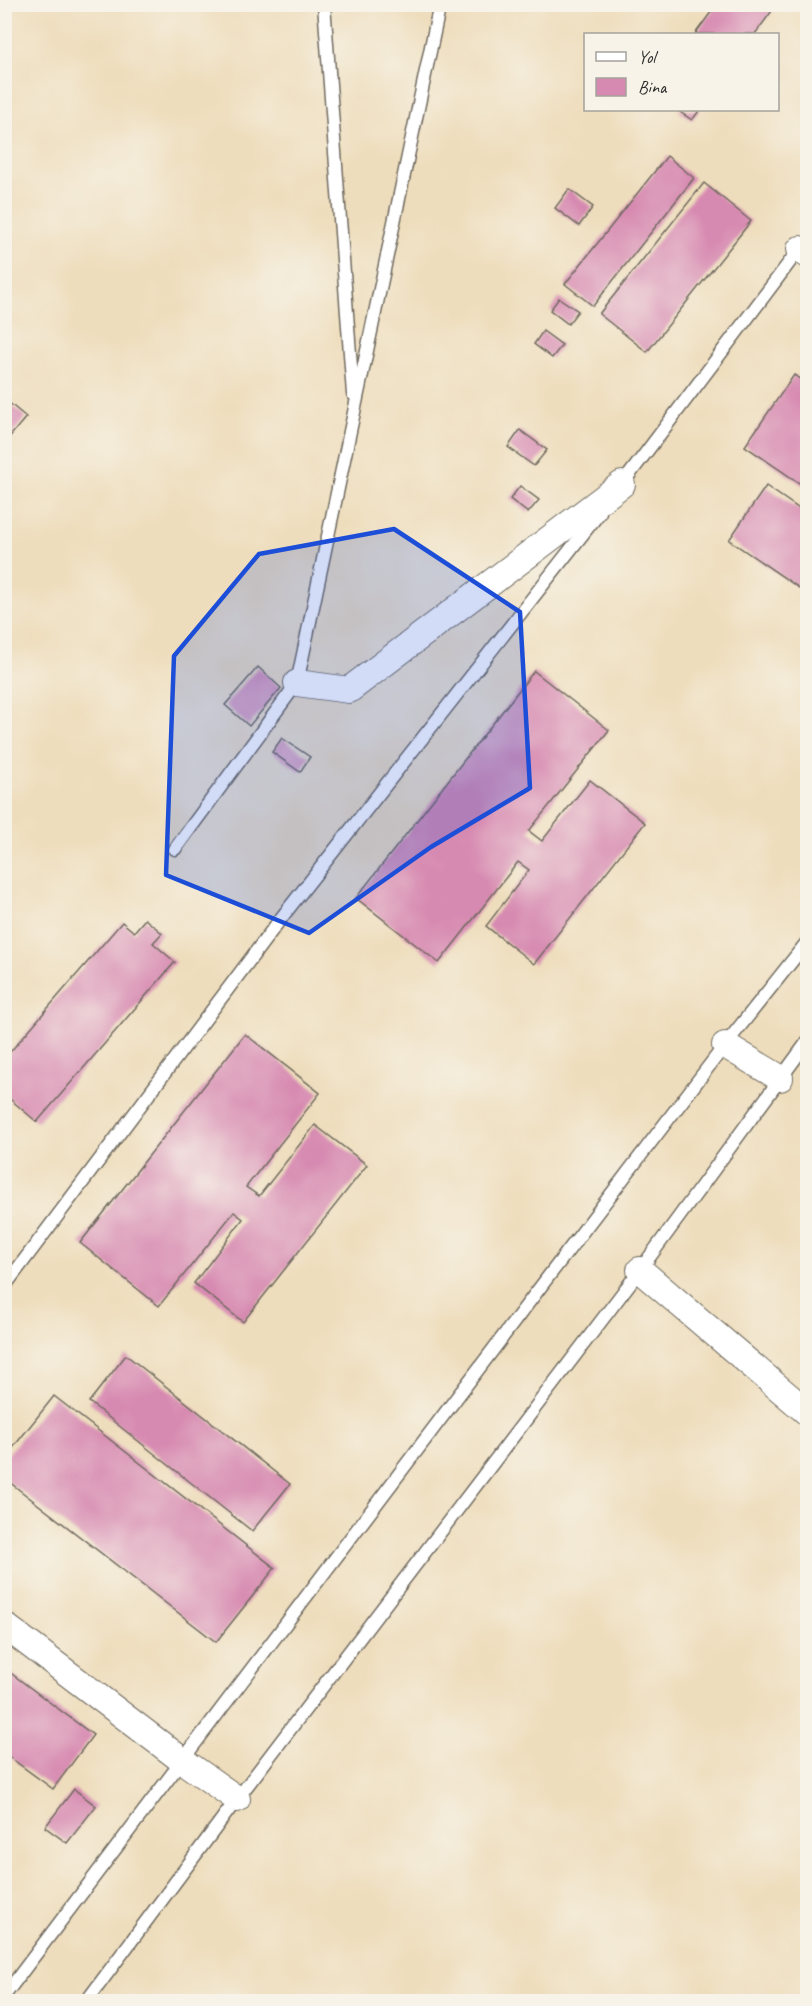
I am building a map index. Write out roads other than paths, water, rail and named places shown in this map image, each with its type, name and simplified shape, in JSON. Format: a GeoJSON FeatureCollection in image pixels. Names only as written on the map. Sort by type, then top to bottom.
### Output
{"type":"FeatureCollection","features":[{"type":"Feature","properties":{"kind":"street"},"geometry":{"type":"LineString","coordinates":[[297,683],[349,690],[622,484]]}},
{"type":"Feature","properties":{"kind":"street"},"geometry":{"type":"LineString","coordinates":[[725,1046],[780,1078]]}},
{"type":"Feature","properties":{"kind":"street"},"geometry":{"type":"LineString","coordinates":[[640,1270],[807,1413]]}},
{"type":"Feature","properties":{"kind":"street"},"geometry":{"type":"LineString","coordinates":[[4,1625],[183,1761],[237,1799]]}},
{"type":"Feature","properties":{"kind":"lane"},"geometry":{"type":"LineString","coordinates":[[324,4],[354,411]]}},
{"type":"Feature","properties":{"kind":"lane"},"geometry":{"type":"LineString","coordinates":[[175,849],[297,683],[440,4]]}},
{"type":"Feature","properties":{"kind":"lane"},"geometry":{"type":"LineString","coordinates":[[4,1287],[282,916],[805,248]]}},
{"type":"Feature","properties":{"kind":"lane"},"geometry":{"type":"LineString","coordinates":[[4,1996],[807,941]]}},
{"type":"Feature","properties":{"kind":"lane"},"geometry":{"type":"LineString","coordinates":[[86,2001],[640,1270],[807,1041]]}}]}
